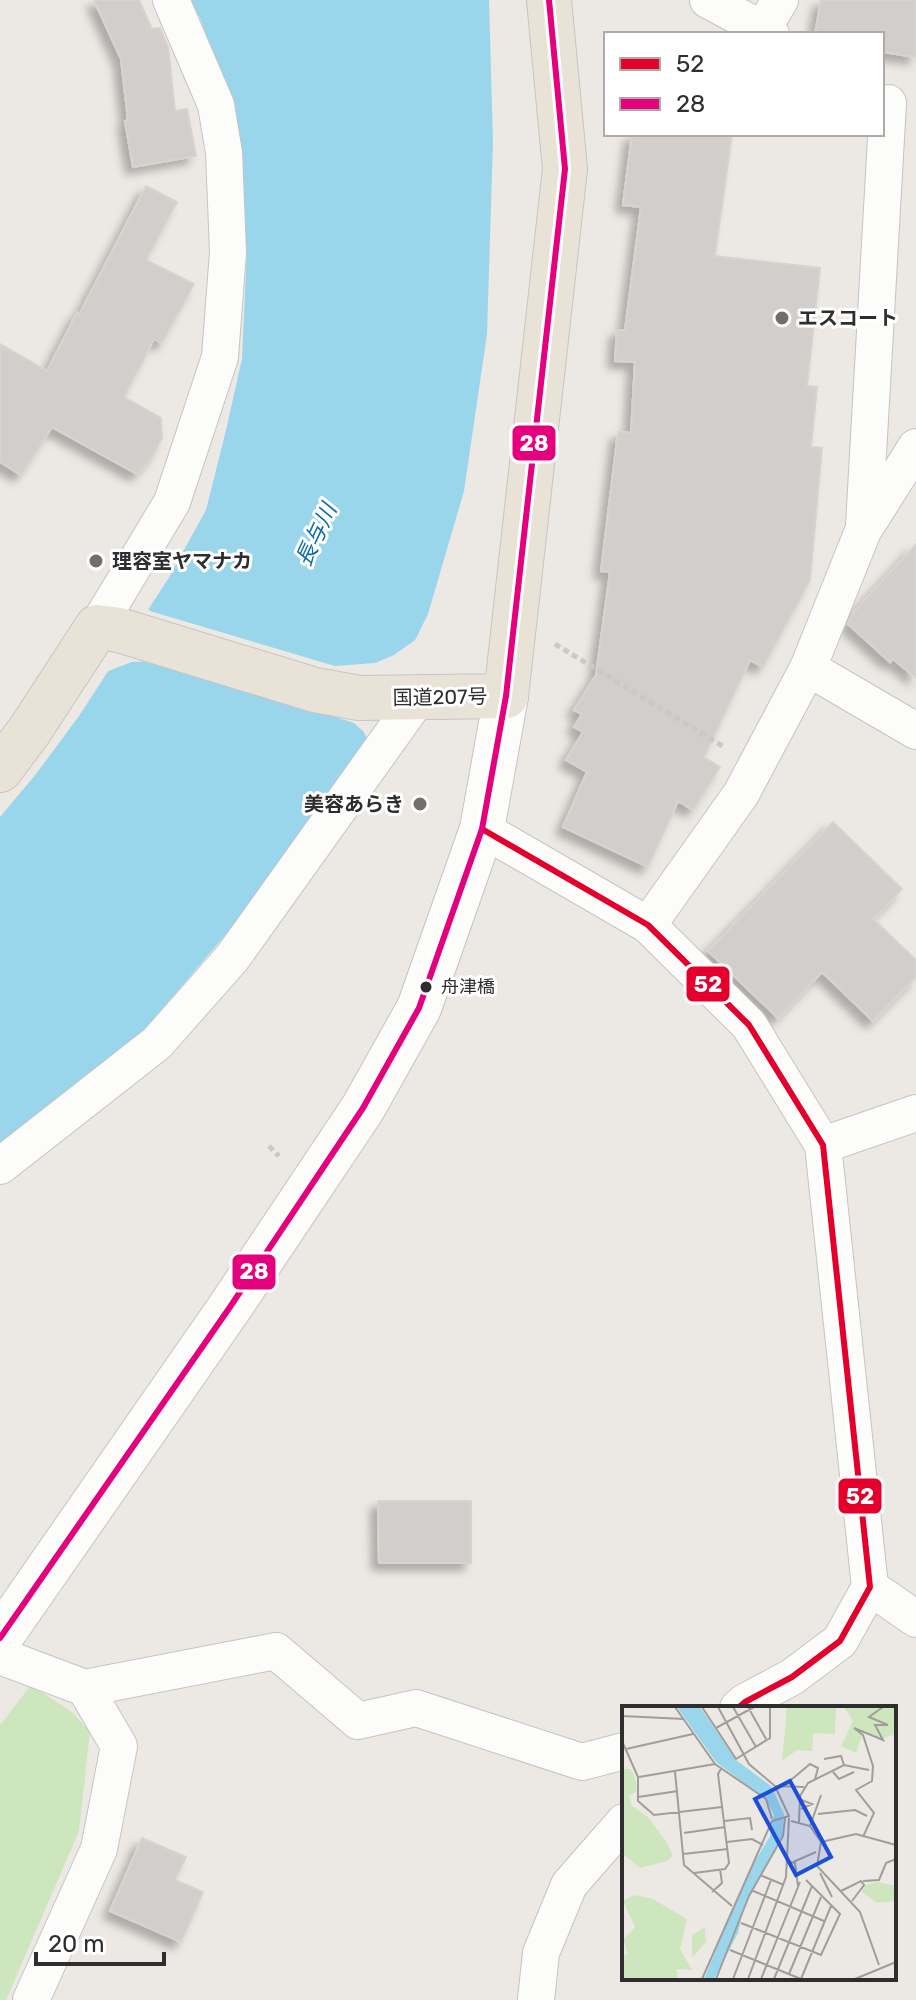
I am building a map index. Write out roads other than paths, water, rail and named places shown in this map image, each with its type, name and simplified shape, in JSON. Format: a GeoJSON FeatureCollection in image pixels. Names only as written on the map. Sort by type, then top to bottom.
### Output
{"type":"FeatureCollection","features":[{"type":"Feature","properties":{"kind":"highway","name":"国道207号"},"geometry":{"type":"LineString","coordinates":[[108,628],[315,690],[359,698],[506,696],[565,169],[549,0]]}},
{"type":"Feature","properties":{"kind":"highway"},"geometry":{"type":"LineString","coordinates":[[0,770],[108,628]]}},
{"type":"Feature","properties":{"kind":"street"},"geometry":{"type":"LineString","coordinates":[[108,628],[172,502],[220,357],[228,252],[224,153],[216,105],[171,0]]}},
{"type":"Feature","properties":{"kind":"street"},"geometry":{"type":"LineString","coordinates":[[708,0],[771,21]]}},
{"type":"Feature","properties":{"kind":"street"},"geometry":{"type":"LineString","coordinates":[[863,531],[895,108]]}},
{"type":"Feature","properties":{"kind":"street"},"geometry":{"type":"LineString","coordinates":[[648,925],[741,794],[808,668],[863,531],[911,465]]}},
{"type":"Feature","properties":{"kind":"street"},"geometry":{"type":"LineString","coordinates":[[808,668],[916,731]]}},
{"type":"Feature","properties":{"kind":"street"},"geometry":{"type":"LineString","coordinates":[[0,1638],[230,1307],[363,1108],[419,1008],[482,829],[506,696]]}},
{"type":"Feature","properties":{"kind":"street"},"geometry":{"type":"LineString","coordinates":[[0,1166],[157,1043],[232,958],[404,698]]}},
{"type":"Feature","properties":{"kind":"street"},"geometry":{"type":"LineString","coordinates":[[482,829],[648,925],[749,1025],[823,1145],[870,1587],[840,1641],[792,1677],[740,1706]]}},
{"type":"Feature","properties":{"kind":"street"},"geometry":{"type":"LineString","coordinates":[[823,1145],[916,1113]]}},
{"type":"Feature","properties":{"kind":"street"},"geometry":{"type":"LineString","coordinates":[[870,1587],[916,1619]]}},
{"type":"Feature","properties":{"kind":"street"},"geometry":{"type":"LineString","coordinates":[[0,1656],[85,1688],[276,1651],[358,1721],[416,1708],[582,1762],[622,1752]]}},
{"type":"Feature","properties":{"kind":"street"},"geometry":{"type":"LineString","coordinates":[[31,2000],[99,1849],[119,1746],[85,1688]]}},
{"type":"Feature","properties":{"kind":"street"},"geometry":{"type":"LineString","coordinates":[[536,2000],[541,1953],[569,1885],[622,1824]]}},
{"type":"Feature","properties":{"kind":"water","name":"長与川"},"geometry":{"type":"Polygon","coordinates":[[[188,0],[489,0],[493,141],[487,334],[464,491],[428,614],[361,750],[244,913],[141,1034],[0,1144],[0,817],[79,716],[168,579],[206,510],[242,359],[247,250],[232,106],[200,18],[188,0]]]}},
{"type":"Feature","properties":{"kind":"place","name":"エスコート"},"geometry":{"type":"Point","coordinates":[782,318]}},
{"type":"Feature","properties":{"kind":"place","name":"理容室ヤマナカ"},"geometry":{"type":"Point","coordinates":[96,561]}},
{"type":"Feature","properties":{"kind":"place","name":"美容あらき"},"geometry":{"type":"Point","coordinates":[420,804]}},
{"type":"Feature","properties":{"kind":"place","name":"舟津橋"},"geometry":{"type":"Point","coordinates":[426,987]}}]}
